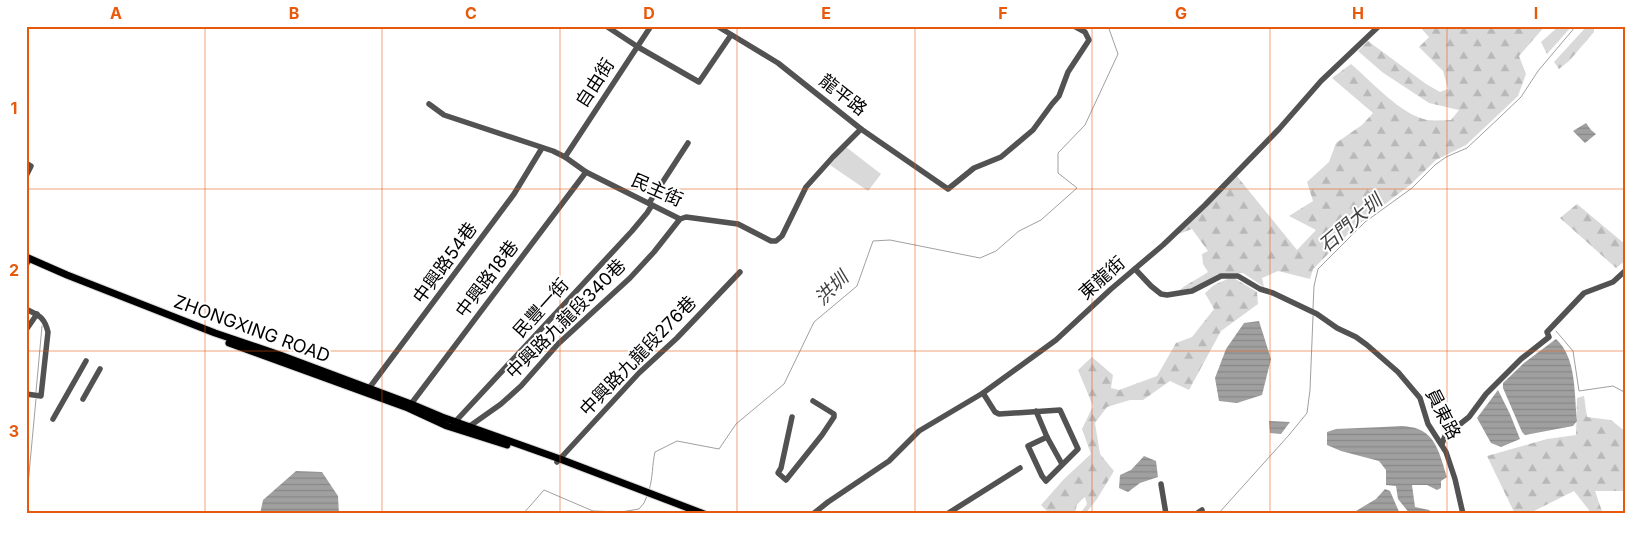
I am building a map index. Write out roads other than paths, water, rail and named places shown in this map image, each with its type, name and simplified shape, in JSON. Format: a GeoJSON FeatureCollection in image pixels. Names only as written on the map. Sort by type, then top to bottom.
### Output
{"type":"FeatureCollection","features":[{"type":"Feature","properties":{"kind":"main road","name":"ZHONGXING ROAD"},"geometry":{"type":"LineString","coordinates":[[27,261],[213,337],[367,391],[411,404],[455,422],[466,429]]}},
{"type":"Feature","properties":{"kind":"main road","name":"ZHONGXING ROAD"},"geometry":{"type":"LineString","coordinates":[[367,391],[447,426],[466,429]]}},
{"type":"Feature","properties":{"kind":"main road"},"geometry":{"type":"LineString","coordinates":[[466,429],[642,492],[693,514]]}},
{"type":"Feature","properties":{"kind":"main road"},"geometry":{"type":"LineString","coordinates":[[652,496],[704,514]]}},
{"type":"Feature","properties":{"kind":"street"},"geometry":{"type":"LineString","coordinates":[[606,26],[699,82],[731,35]]}},
{"type":"Feature","properties":{"kind":"street","name":"自由街"},"geometry":{"type":"LineString","coordinates":[[565,157],[651,26]]}},
{"type":"Feature","properties":{"kind":"street","name":"龍平路"},"geometry":{"type":"LineString","coordinates":[[717,26],[778,63],[861,129],[948,189],[974,168],[1001,157],[1033,130],[1059,96],[1073,64],[1088,44],[1087,34],[1074,26]]}},
{"type":"Feature","properties":{"kind":"street","name":"東龍街"},"geometry":{"type":"LineString","coordinates":[[813,514],[889,461],[919,431],[982,393],[1056,340],[1163,245],[1221,190],[1279,129],[1321,81],[1379,26]]}},
{"type":"Feature","properties":{"kind":"street","name":"民主街"},"geometry":{"type":"LineString","coordinates":[[429,104],[444,116],[565,157],[586,172],[680,219],[686,217],[738,224],[771,241],[776,241],[782,236],[806,187],[861,129]]}},
{"type":"Feature","properties":{"kind":"street","name":"民豐一街"},"geometry":{"type":"LineString","coordinates":[[447,426],[455,422],[632,231],[647,213],[650,204],[688,143]]}},
{"type":"Feature","properties":{"kind":"street","name":"中興路54巷"},"geometry":{"type":"LineString","coordinates":[[367,391],[514,194],[542,148]]}},
{"type":"Feature","properties":{"kind":"street"},"geometry":{"type":"LineString","coordinates":[[26,176],[29,164]]}},
{"type":"Feature","properties":{"kind":"street","name":"中興路18巷"},"geometry":{"type":"LineString","coordinates":[[411,404],[586,172]]}},
{"type":"Feature","properties":{"kind":"street","name":"中興路九龍段340巷"},"geometry":{"type":"LineString","coordinates":[[466,429],[501,404],[520,386],[558,344],[630,278],[660,245],[680,219]]}},
{"type":"Feature","properties":{"kind":"street","name":"員東路"},"geometry":{"type":"LineString","coordinates":[[1135,269],[1151,286],[1161,294],[1167,295],[1192,291],[1221,276],[1232,275],[1246,279],[1260,289],[1314,312],[1336,328],[1356,337],[1367,345],[1398,372],[1420,398],[1428,424],[1442,444],[1453,473],[1464,514]]}},
{"type":"Feature","properties":{"kind":"street"},"geometry":{"type":"LineString","coordinates":[[1442,444],[1445,436],[1469,417],[1486,394],[1514,366],[1549,337],[1547,332],[1584,293],[1613,282],[1626,270]]}},
{"type":"Feature","properties":{"kind":"street","name":"中興路九龍段276巷"},"geometry":{"type":"LineString","coordinates":[[559,461],[639,373],[677,338],[740,272]]}},
{"type":"Feature","properties":{"kind":"street"},"geometry":{"type":"LineString","coordinates":[[26,308],[40,316],[46,323],[48,332],[38,395],[26,394]]}},
{"type":"Feature","properties":{"kind":"street"},"geometry":{"type":"LineString","coordinates":[[26,330],[37,314]]}},
{"type":"Feature","properties":{"kind":"street"},"geometry":{"type":"LineString","coordinates":[[53,419],[86,361]]}},
{"type":"Feature","properties":{"kind":"street"},"geometry":{"type":"LineString","coordinates":[[83,399],[100,370]]}},
{"type":"Feature","properties":{"kind":"street"},"geometry":{"type":"LineString","coordinates":[[982,393],[995,412],[999,414],[1036,410],[1060,410],[1078,449],[1046,481],[1028,446],[1047,437]]}},
{"type":"Feature","properties":{"kind":"street"},"geometry":{"type":"LineString","coordinates":[[792,417],[781,468],[778,472],[786,480],[834,417],[834,414],[813,401]]}},
{"type":"Feature","properties":{"kind":"street"},"geometry":{"type":"LineString","coordinates":[[1036,410],[1047,437],[1062,464]]}},
{"type":"Feature","properties":{"kind":"street"},"geometry":{"type":"LineString","coordinates":[[947,514],[1020,468]]}},
{"type":"Feature","properties":{"kind":"street"},"geometry":{"type":"LineString","coordinates":[[1161,484],[1166,514]]}},
{"type":"Feature","properties":{"kind":"waterway","name":"洪圳"},"geometry":{"type":"LineString","coordinates":[[649,490],[655,452],[677,441],[719,449],[736,424],[784,384],[814,322],[857,286],[873,241],[890,240],[980,258],[996,251],[1019,231],[1041,220],[1077,188],[1058,173],[1058,153],[1085,125],[1118,54],[1108,26]]}},
{"type":"Feature","properties":{"kind":"waterway","name":"石門大圳"},"geometry":{"type":"LineString","coordinates":[[1313,309],[1314,286],[1318,269],[1365,222],[1412,188],[1446,157],[1467,148],[1499,118],[1521,97],[1538,71],[1576,26]]}},
{"type":"Feature","properties":{"kind":"waterway","name":"石門大圳"},"geometry":{"type":"LineString","coordinates":[[1218,514],[1307,413],[1310,390],[1313,316]]}},
{"type":"Feature","properties":{"kind":"waterway"},"geometry":{"type":"LineString","coordinates":[[36,392],[42,326]]}},
{"type":"Feature","properties":{"kind":"waterway"},"geometry":{"type":"LineString","coordinates":[[1556,331],[1573,351],[1579,391],[1613,386],[1626,393]]}},
{"type":"Feature","properties":{"kind":"waterway"},"geometry":{"type":"LineString","coordinates":[[26,506],[36,399]]}},
{"type":"Feature","properties":{"kind":"waterway","name":"洪圳"},"geometry":{"type":"LineString","coordinates":[[523,514],[544,490],[593,511],[621,512],[639,509],[647,496]]}}]}
